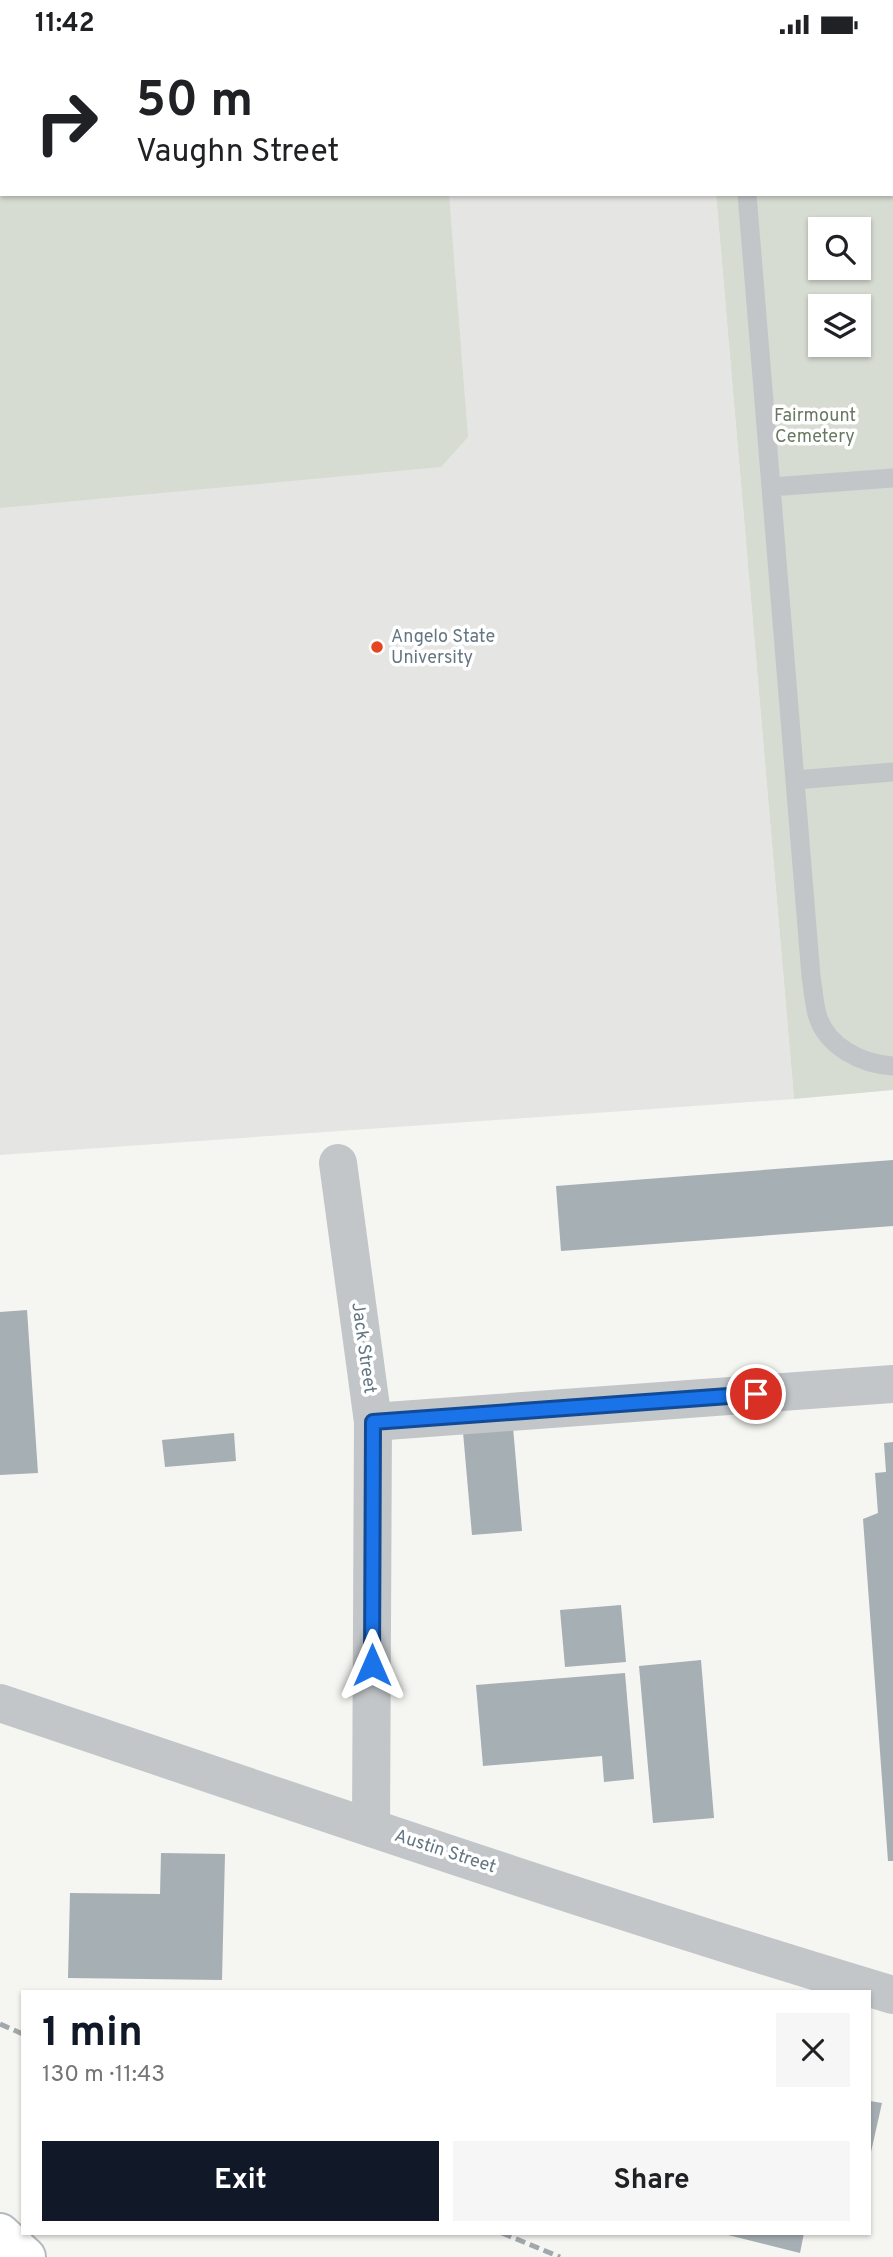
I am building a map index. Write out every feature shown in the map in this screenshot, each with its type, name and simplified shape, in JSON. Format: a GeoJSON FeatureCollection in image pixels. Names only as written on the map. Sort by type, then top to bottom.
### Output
{"type":"FeatureCollection","features":[{"type":"Feature","properties":{"kind":"main road"},"geometry":{"type":"LineString","coordinates":[[0,2232],[26,2257]]}},
{"type":"Feature","properties":{"kind":"street","name":"Jack Street"},"geometry":{"type":"LineString","coordinates":[[338,1163],[373,1422],[371,1828]]}},
{"type":"Feature","properties":{"kind":"street"},"geometry":{"type":"LineString","coordinates":[[373,1422],[893,1384]]}},
{"type":"Feature","properties":{"kind":"street","name":"Austin Street"},"geometry":{"type":"LineString","coordinates":[[0,1703],[371,1828],[766,1957],[893,1995]]}},
{"type":"Feature","properties":{"kind":"lane"},"geometry":{"type":"LineString","coordinates":[[747,196],[794,780],[817,1017],[831,1038],[849,1055],[869,1063],[893,1066]]}},
{"type":"Feature","properties":{"kind":"lane"},"geometry":{"type":"LineString","coordinates":[[771,487],[893,478]]}},
{"type":"Feature","properties":{"kind":"lane"},"geometry":{"type":"LineString","coordinates":[[794,780],[893,772]]}},
{"type":"Feature","properties":{"kind":"shaded area","name":"Angelo State University"},"geometry":{"type":"Polygon","coordinates":[[[0,196],[716,196],[794,1099],[0,1155],[0,196]]]}},
{"type":"Feature","properties":{"kind":"green space"},"geometry":{"type":"Polygon","coordinates":[[[0,196],[449,196],[468,437],[441,467],[0,508],[0,196]]]}},
{"type":"Feature","properties":{"kind":"green space","name":"Fairmount Cemetery"},"geometry":{"type":"Polygon","coordinates":[[[716,196],[893,196],[893,1090],[794,1099],[716,196]]]}},
{"type":"Feature","properties":{"kind":"building"},"geometry":{"type":"Polygon","coordinates":[[[893,1160],[893,1226],[561,1251],[556,1186],[893,1160]]]}},
{"type":"Feature","properties":{"kind":"building"},"geometry":{"type":"Polygon","coordinates":[[[27,1310],[38,1473],[0,1475],[0,1312],[27,1310]]]}},
{"type":"Feature","properties":{"kind":"building"},"geometry":{"type":"Polygon","coordinates":[[[513,1427],[522,1531],[472,1535],[463,1432],[513,1427]]]}},
{"type":"Feature","properties":{"kind":"building"},"geometry":{"type":"Polygon","coordinates":[[[234,1433],[236,1461],[165,1467],[162,1440],[234,1433]]]}},
{"type":"Feature","properties":{"kind":"building"},"geometry":{"type":"Polygon","coordinates":[[[893,1442],[893,1861],[888,1861],[863,1519],[878,1513],[875,1473],[886,1472],[884,1443],[893,1442]]]}},
{"type":"Feature","properties":{"kind":"building"},"geometry":{"type":"Polygon","coordinates":[[[621,1605],[626,1662],[565,1667],[560,1610],[621,1605]]]}},
{"type":"Feature","properties":{"kind":"building"},"geometry":{"type":"Polygon","coordinates":[[[701,1660],[714,1818],[653,1823],[639,1666],[701,1660]]]}},
{"type":"Feature","properties":{"kind":"building"},"geometry":{"type":"Polygon","coordinates":[[[625,1673],[634,1779],[604,1782],[602,1756],[483,1766],[476,1685],[625,1673]]]}},
{"type":"Feature","properties":{"kind":"building"},"geometry":{"type":"Polygon","coordinates":[[[161,1853],[225,1854],[222,1980],[68,1978],[70,1893],[160,1894],[161,1853]]]}},
{"type":"Feature","properties":{"kind":"building"},"geometry":{"type":"Polygon","coordinates":[[[871,2101],[882,2103],[871,2152],[871,2101]]]}},
{"type":"Feature","properties":{"kind":"building"},"geometry":{"type":"Polygon","coordinates":[[[728,2235],[804,2235],[800,2253],[728,2235]]]}},
{"type":"Feature","properties":{"kind":"railway"},"geometry":{"type":"LineString","coordinates":[[0,2024],[21,2033]]}},
{"type":"Feature","properties":{"kind":"railway"},"geometry":{"type":"LineString","coordinates":[[507,2235],[560,2257]]}},
{"type":"Feature","properties":{"kind":"place","name":"Angelo State University"},"geometry":{"type":"Point","coordinates":[377,647]}},
{"type":"Feature","properties":{"kind":"route"},"geometry":{"type":"LineString","coordinates":[[372,1665],[373,1422],[756,1394]]}}]}
